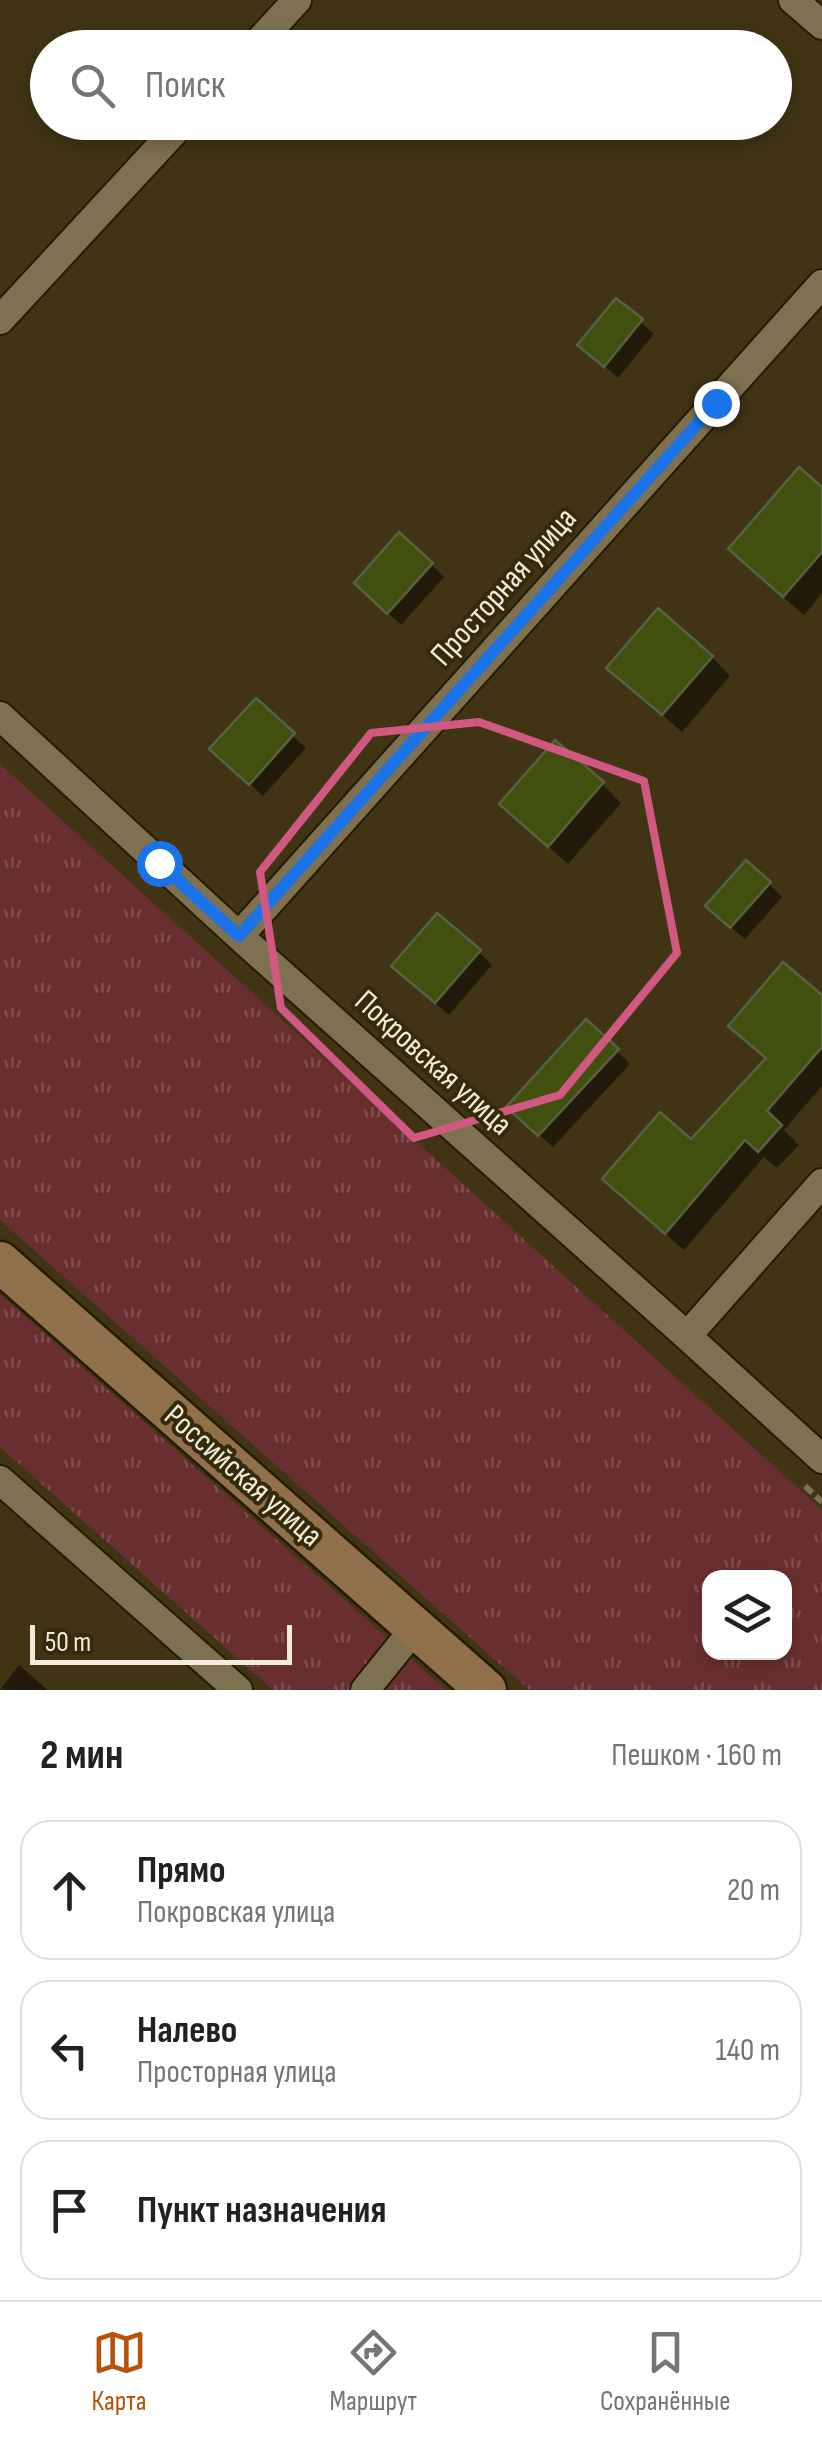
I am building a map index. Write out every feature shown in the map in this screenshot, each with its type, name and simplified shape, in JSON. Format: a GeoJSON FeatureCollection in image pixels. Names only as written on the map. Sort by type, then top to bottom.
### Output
{"type":"FeatureCollection","features":[{"type":"Feature","properties":{"kind":"main road","name":"Российская улица"},"geometry":{"type":"LineString","coordinates":[[0,1262],[486,1690]]}},
{"type":"Feature","properties":{"kind":"street"},"geometry":{"type":"LineString","coordinates":[[270,30],[297,0]]}},
{"type":"Feature","properties":{"kind":"street"},"geometry":{"type":"LineString","coordinates":[[793,0],[822,25]]}},
{"type":"Feature","properties":{"kind":"street"},"geometry":{"type":"LineString","coordinates":[[0,320],[166,140]]}},
{"type":"Feature","properties":{"kind":"street","name":"Просторная улица"},"geometry":{"type":"LineString","coordinates":[[239,936],[822,284]]}},
{"type":"Feature","properties":{"kind":"street","name":"Покровская улица"},"geometry":{"type":"LineString","coordinates":[[0,716],[822,1460]]}},
{"type":"Feature","properties":{"kind":"street"},"geometry":{"type":"LineString","coordinates":[[687,1336],[822,1183]]}},
{"type":"Feature","properties":{"kind":"street"},"geometry":{"type":"LineString","coordinates":[[0,1480],[238,1690]]}},
{"type":"Feature","properties":{"kind":"street"},"geometry":{"type":"LineString","coordinates":[[365,1690],[415,1628]]}},
{"type":"Feature","properties":{"kind":"highlighted area"},"geometry":{"type":"Polygon","coordinates":[[[479,722],[644,781],[677,953],[560,1095],[414,1138],[281,1008],[260,872],[371,733],[479,722]]]}},
{"type":"Feature","properties":{"kind":"green space"},"geometry":{"type":"Polygon","coordinates":[[[0,764],[822,1510],[822,1690],[529,1690],[0,1220],[0,764]]]}},
{"type":"Feature","properties":{"kind":"green space"},"geometry":{"type":"Polygon","coordinates":[[[0,1294],[446,1690],[273,1690],[0,1447],[0,1294]]]}},
{"type":"Feature","properties":{"kind":"building"},"geometry":{"type":"Polygon","coordinates":[[[616,298],[643,319],[604,367],[577,345],[616,298]]]}},
{"type":"Feature","properties":{"kind":"building"},"geometry":{"type":"Polygon","coordinates":[[[799,467],[822,487],[822,552],[783,597],[728,549],[799,467]]]}},
{"type":"Feature","properties":{"kind":"building"},"geometry":{"type":"Polygon","coordinates":[[[399,532],[433,563],[387,614],[354,583],[399,532]]]}},
{"type":"Feature","properties":{"kind":"building"},"geometry":{"type":"Polygon","coordinates":[[[658,608],[713,656],[662,715],[606,668],[658,608]]]}},
{"type":"Feature","properties":{"kind":"building"},"geometry":{"type":"Polygon","coordinates":[[[256,698],[295,733],[249,785],[209,749],[256,698]]]}},
{"type":"Feature","properties":{"kind":"building"},"geometry":{"type":"Polygon","coordinates":[[[555,740],[604,782],[548,847],[499,804],[555,740]]]}},
{"type":"Feature","properties":{"kind":"building"},"geometry":{"type":"Polygon","coordinates":[[[746,860],[771,882],[730,928],[705,906],[746,860]]]}},
{"type":"Feature","properties":{"kind":"building"},"geometry":{"type":"Polygon","coordinates":[[[437,913],[481,950],[435,1003],[391,966],[437,913]]]}},
{"type":"Feature","properties":{"kind":"building"},"geometry":{"type":"Polygon","coordinates":[[[783,962],[822,995],[822,1047],[767,1111],[782,1125],[758,1152],[745,1140],[665,1234],[602,1179],[660,1112],[691,1139],[766,1058],[728,1026],[783,962]]]}},
{"type":"Feature","properties":{"kind":"building"},"geometry":{"type":"Polygon","coordinates":[[[586,1019],[619,1049],[538,1136],[506,1107],[586,1019]]]}},
{"type":"Feature","properties":{"kind":"route"},"geometry":{"type":"LineString","coordinates":[[159,863],[239,936],[716,403]]}}]}
